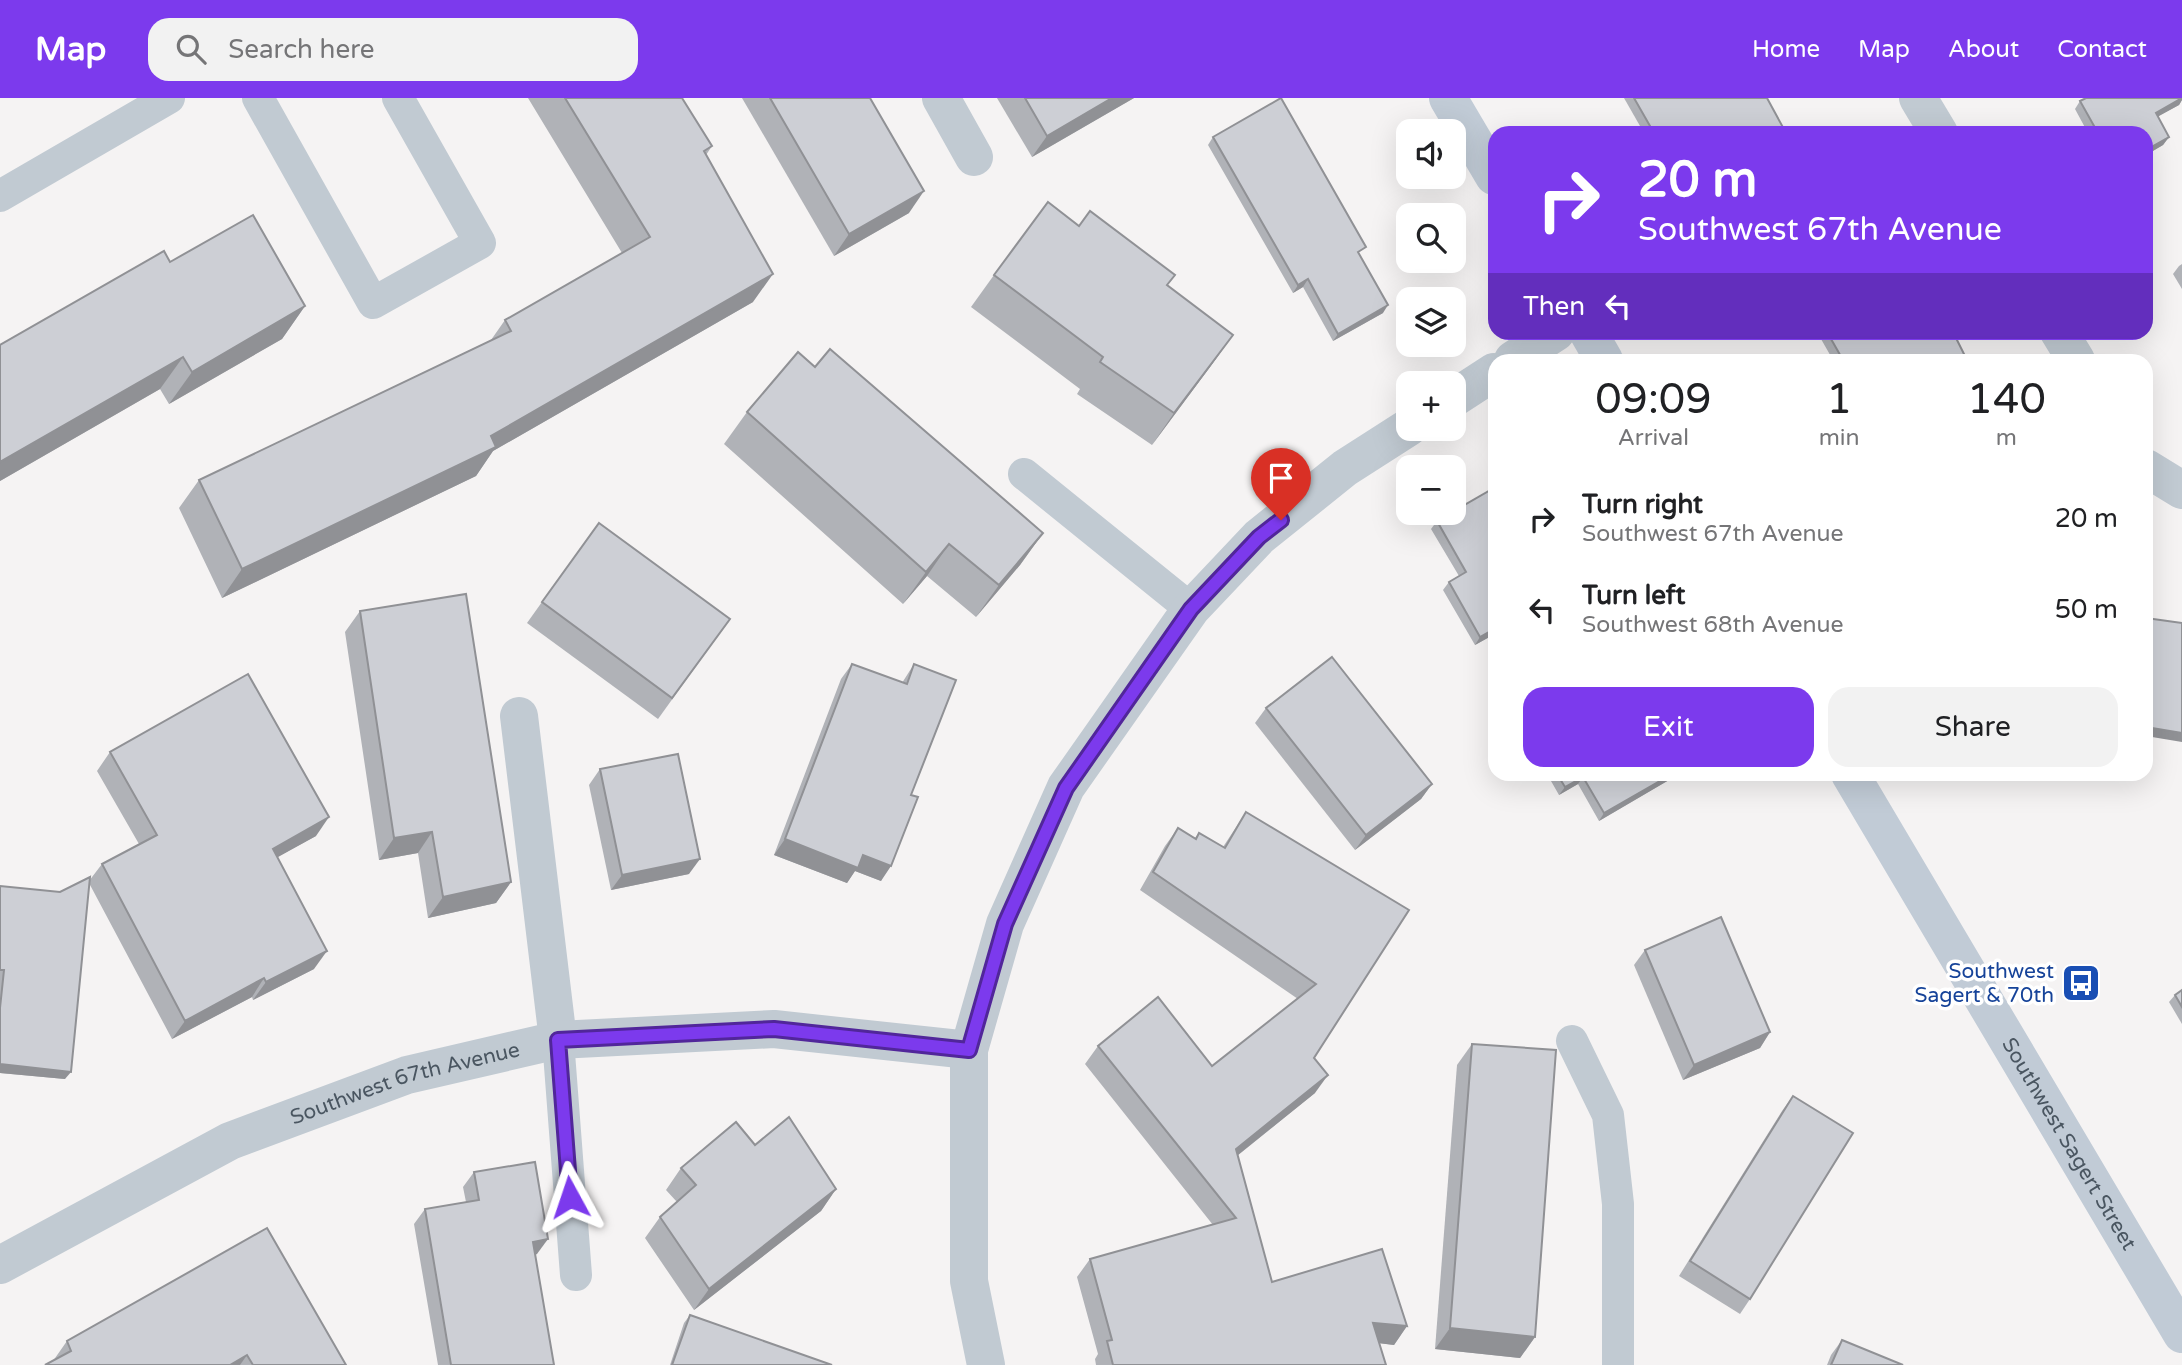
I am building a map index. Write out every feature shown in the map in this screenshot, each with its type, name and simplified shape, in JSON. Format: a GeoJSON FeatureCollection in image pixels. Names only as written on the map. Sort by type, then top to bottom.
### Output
{"type":"FeatureCollection","features":[{"type":"Feature","properties":{"kind":"main road"},"geometry":{"type":"LineString","coordinates":[[1448,98],[1488,166]]}},
{"type":"Feature","properties":{"kind":"main road","name":"Southwest Sagert Street"},"geometry":{"type":"LineString","coordinates":[[1854,781],[2176,1311]]}},
{"type":"Feature","properties":{"kind":"street"},"geometry":{"type":"LineString","coordinates":[[941,98],[974,157]]}},
{"type":"Feature","properties":{"kind":"street"},"geometry":{"type":"LineString","coordinates":[[1918,98],[1935,126]]}},
{"type":"Feature","properties":{"kind":"street"},"geometry":{"type":"LineString","coordinates":[[1522,354],[1544,340]]}},
{"type":"Feature","properties":{"kind":"street"},"geometry":{"type":"LineString","coordinates":[[1466,390],[1488,376]]}},
{"type":"Feature","properties":{"kind":"street"},"geometry":{"type":"LineString","coordinates":[[986,1365],[969,1281],[969,1050],[1005,924],[1066,788],[1191,609],[1259,537],[1345,468],[1396,435]]}},
{"type":"Feature","properties":{"kind":"street"},"geometry":{"type":"LineString","coordinates":[[2153,472],[2182,491]]}},
{"type":"Feature","properties":{"kind":"street"},"geometry":{"type":"LineString","coordinates":[[519,716],[558,1040]]}},
{"type":"Feature","properties":{"kind":"street","name":"Southwest 67th Avenue"},"geometry":{"type":"LineString","coordinates":[[0,1265],[230,1141],[407,1075],[558,1040],[774,1029],[969,1050]]}},
{"type":"Feature","properties":{"kind":"lane"},"geometry":{"type":"LineString","coordinates":[[0,196],[169,98]]}},
{"type":"Feature","properties":{"kind":"lane"},"geometry":{"type":"LineString","coordinates":[[258,98],[373,303],[480,243],[398,98]]}},
{"type":"Feature","properties":{"kind":"lane"},"geometry":{"type":"LineString","coordinates":[[1024,474],[1191,609]]}},
{"type":"Feature","properties":{"kind":"lane"},"geometry":{"type":"LineString","coordinates":[[558,1040],[576,1275]]}},
{"type":"Feature","properties":{"kind":"lane"},"geometry":{"type":"LineString","coordinates":[[1572,1041],[1608,1115],[1618,1204],[1618,1365]]}},
{"type":"Feature","properties":{"kind":"building"},"geometry":{"type":"Polygon","coordinates":[[[565,98],[682,98],[712,146],[704,151],[773,274],[491,436],[496,447],[242,569],[199,480],[511,331],[505,320],[650,237],[565,98]]]}},
{"type":"Feature","properties":{"kind":"building"},"geometry":{"type":"Polygon","coordinates":[[[770,98],[870,98],[924,191],[849,234],[770,98]]]}},
{"type":"Feature","properties":{"kind":"building"},"geometry":{"type":"Polygon","coordinates":[[[1025,98],[1112,98],[1047,136],[1025,98]]]}},
{"type":"Feature","properties":{"kind":"building"},"geometry":{"type":"Polygon","coordinates":[[[1281,98],[1366,247],[1358,252],[1388,305],[1338,334],[1308,279],[1298,285],[1213,137],[1281,98]]]}},
{"type":"Feature","properties":{"kind":"building"},"geometry":{"type":"Polygon","coordinates":[[[1634,98],[1767,98],[1782,126],[1650,126],[1634,98]]]}},
{"type":"Feature","properties":{"kind":"building"},"geometry":{"type":"Polygon","coordinates":[[[2086,98],[2182,98],[2156,113],[2169,137],[2153,146],[2153,126],[2094,126],[2080,101],[2086,98]]]}},
{"type":"Feature","properties":{"kind":"building"},"geometry":{"type":"Polygon","coordinates":[[[1048,202],[1079,226],[1090,211],[1175,275],[1167,285],[1233,335],[1174,413],[1100,362],[1103,357],[994,275],[1048,202]]]}},
{"type":"Feature","properties":{"kind":"building"},"geometry":{"type":"Polygon","coordinates":[[[253,215],[305,306],[192,372],[183,357],[0,462],[0,345],[164,251],[170,262],[253,215]]]}},
{"type":"Feature","properties":{"kind":"building"},"geometry":{"type":"Polygon","coordinates":[[[1832,340],[1957,340],[1964,354],[1840,354],[1832,340]]]}},
{"type":"Feature","properties":{"kind":"building"},"geometry":{"type":"Polygon","coordinates":[[[830,349],[1043,533],[999,585],[949,544],[926,572],[747,412],[798,352],[815,367],[830,349]]]}},
{"type":"Feature","properties":{"kind":"building"},"geometry":{"type":"Polygon","coordinates":[[[1488,491],[1488,632],[1480,637],[1449,582],[1466,572],[1439,525],[1466,525],[1466,504],[1488,491]]]}},
{"type":"Feature","properties":{"kind":"building"},"geometry":{"type":"Polygon","coordinates":[[[599,523],[730,619],[672,698],[542,602],[599,523]]]}},
{"type":"Feature","properties":{"kind":"building"},"geometry":{"type":"Polygon","coordinates":[[[466,594],[511,882],[443,897],[432,832],[394,838],[360,611],[466,594]]]}},
{"type":"Feature","properties":{"kind":"building"},"geometry":{"type":"Polygon","coordinates":[[[2153,619],[2182,623],[2182,733],[2153,728],[2153,619]]]}},
{"type":"Feature","properties":{"kind":"building"},"geometry":{"type":"Polygon","coordinates":[[[1332,657],[1432,784],[1366,835],[1266,708],[1332,657]]]}},
{"type":"Feature","properties":{"kind":"building"},"geometry":{"type":"Polygon","coordinates":[[[852,664],[907,684],[914,664],[956,680],[911,795],[918,797],[891,866],[863,855],[858,868],[785,839],[852,664]]]}},
{"type":"Feature","properties":{"kind":"building"},"geometry":{"type":"Polygon","coordinates":[[[248,674],[329,817],[273,849],[327,951],[266,982],[264,978],[185,1021],[102,864],[157,835],[110,752],[248,674]]]}},
{"type":"Feature","properties":{"kind":"building"},"geometry":{"type":"Polygon","coordinates":[[[678,754],[700,859],[622,875],[600,769],[678,754]]]}},
{"type":"Feature","properties":{"kind":"building"},"geometry":{"type":"Polygon","coordinates":[[[1561,781],[1576,781],[1565,787],[1561,781]]]}},
{"type":"Feature","properties":{"kind":"building"},"geometry":{"type":"Polygon","coordinates":[[[1585,781],[1660,781],[1604,813],[1585,781]]]}},
{"type":"Feature","properties":{"kind":"building"},"geometry":{"type":"Polygon","coordinates":[[[1246,812],[1409,910],[1314,1058],[1328,1075],[1236,1149],[1272,1282],[1382,1249],[1407,1326],[1373,1323],[1386,1365],[1113,1365],[1107,1341],[1112,1340],[1090,1259],[1236,1218],[1098,1046],[1158,997],[1212,1066],[1316,984],[1153,872],[1178,828],[1196,839],[1199,833],[1225,848],[1246,812]]]}},
{"type":"Feature","properties":{"kind":"building"},"geometry":{"type":"Polygon","coordinates":[[[90,877],[71,1072],[0,1064],[0,1008],[4,970],[0,970],[0,886],[60,892],[90,877]]]}},
{"type":"Feature","properties":{"kind":"building"},"geometry":{"type":"Polygon","coordinates":[[[1721,917],[1770,1032],[1694,1065],[1645,950],[1721,917]]]}},
{"type":"Feature","properties":{"kind":"building"},"geometry":{"type":"Polygon","coordinates":[[[2182,990],[2182,1007],[2175,995],[2182,990]]]}},
{"type":"Feature","properties":{"kind":"building"},"geometry":{"type":"Polygon","coordinates":[[[1472,1044],[1556,1050],[1535,1337],[1450,1328],[1472,1044]]]}},
{"type":"Feature","properties":{"kind":"building"},"geometry":{"type":"Polygon","coordinates":[[[1793,1096],[1853,1133],[1750,1299],[1690,1261],[1793,1096]]]}},
{"type":"Feature","properties":{"kind":"building"},"geometry":{"type":"Polygon","coordinates":[[[789,1117],[836,1189],[709,1289],[660,1217],[696,1185],[681,1168],[736,1122],[755,1145],[789,1117]]]}},
{"type":"Feature","properties":{"kind":"building"},"geometry":{"type":"Polygon","coordinates":[[[535,1162],[548,1239],[533,1242],[554,1365],[451,1365],[425,1209],[479,1200],[474,1172],[535,1162]]]}},
{"type":"Feature","properties":{"kind":"building"},"geometry":{"type":"Polygon","coordinates":[[[267,1228],[346,1365],[253,1365],[247,1355],[230,1365],[45,1365],[71,1351],[67,1341],[267,1228]]]}},
{"type":"Feature","properties":{"kind":"building"},"geometry":{"type":"Polygon","coordinates":[[[690,1315],[832,1365],[672,1365],[690,1315]]]}},
{"type":"Feature","properties":{"kind":"building"},"geometry":{"type":"Polygon","coordinates":[[[1842,1340],[1903,1365],[1831,1365],[1842,1340]]]}},
{"type":"Feature","properties":{"kind":"place","name":"Southwest Sagert & 70th"},"geometry":{"type":"Point","coordinates":[2081,983]}},
{"type":"Feature","properties":{"kind":"route"},"geometry":{"type":"LineString","coordinates":[[570,1197],[558,1040],[774,1029],[969,1050],[1005,924],[1066,788],[1191,609],[1259,537],[1281,520]]}}]}
